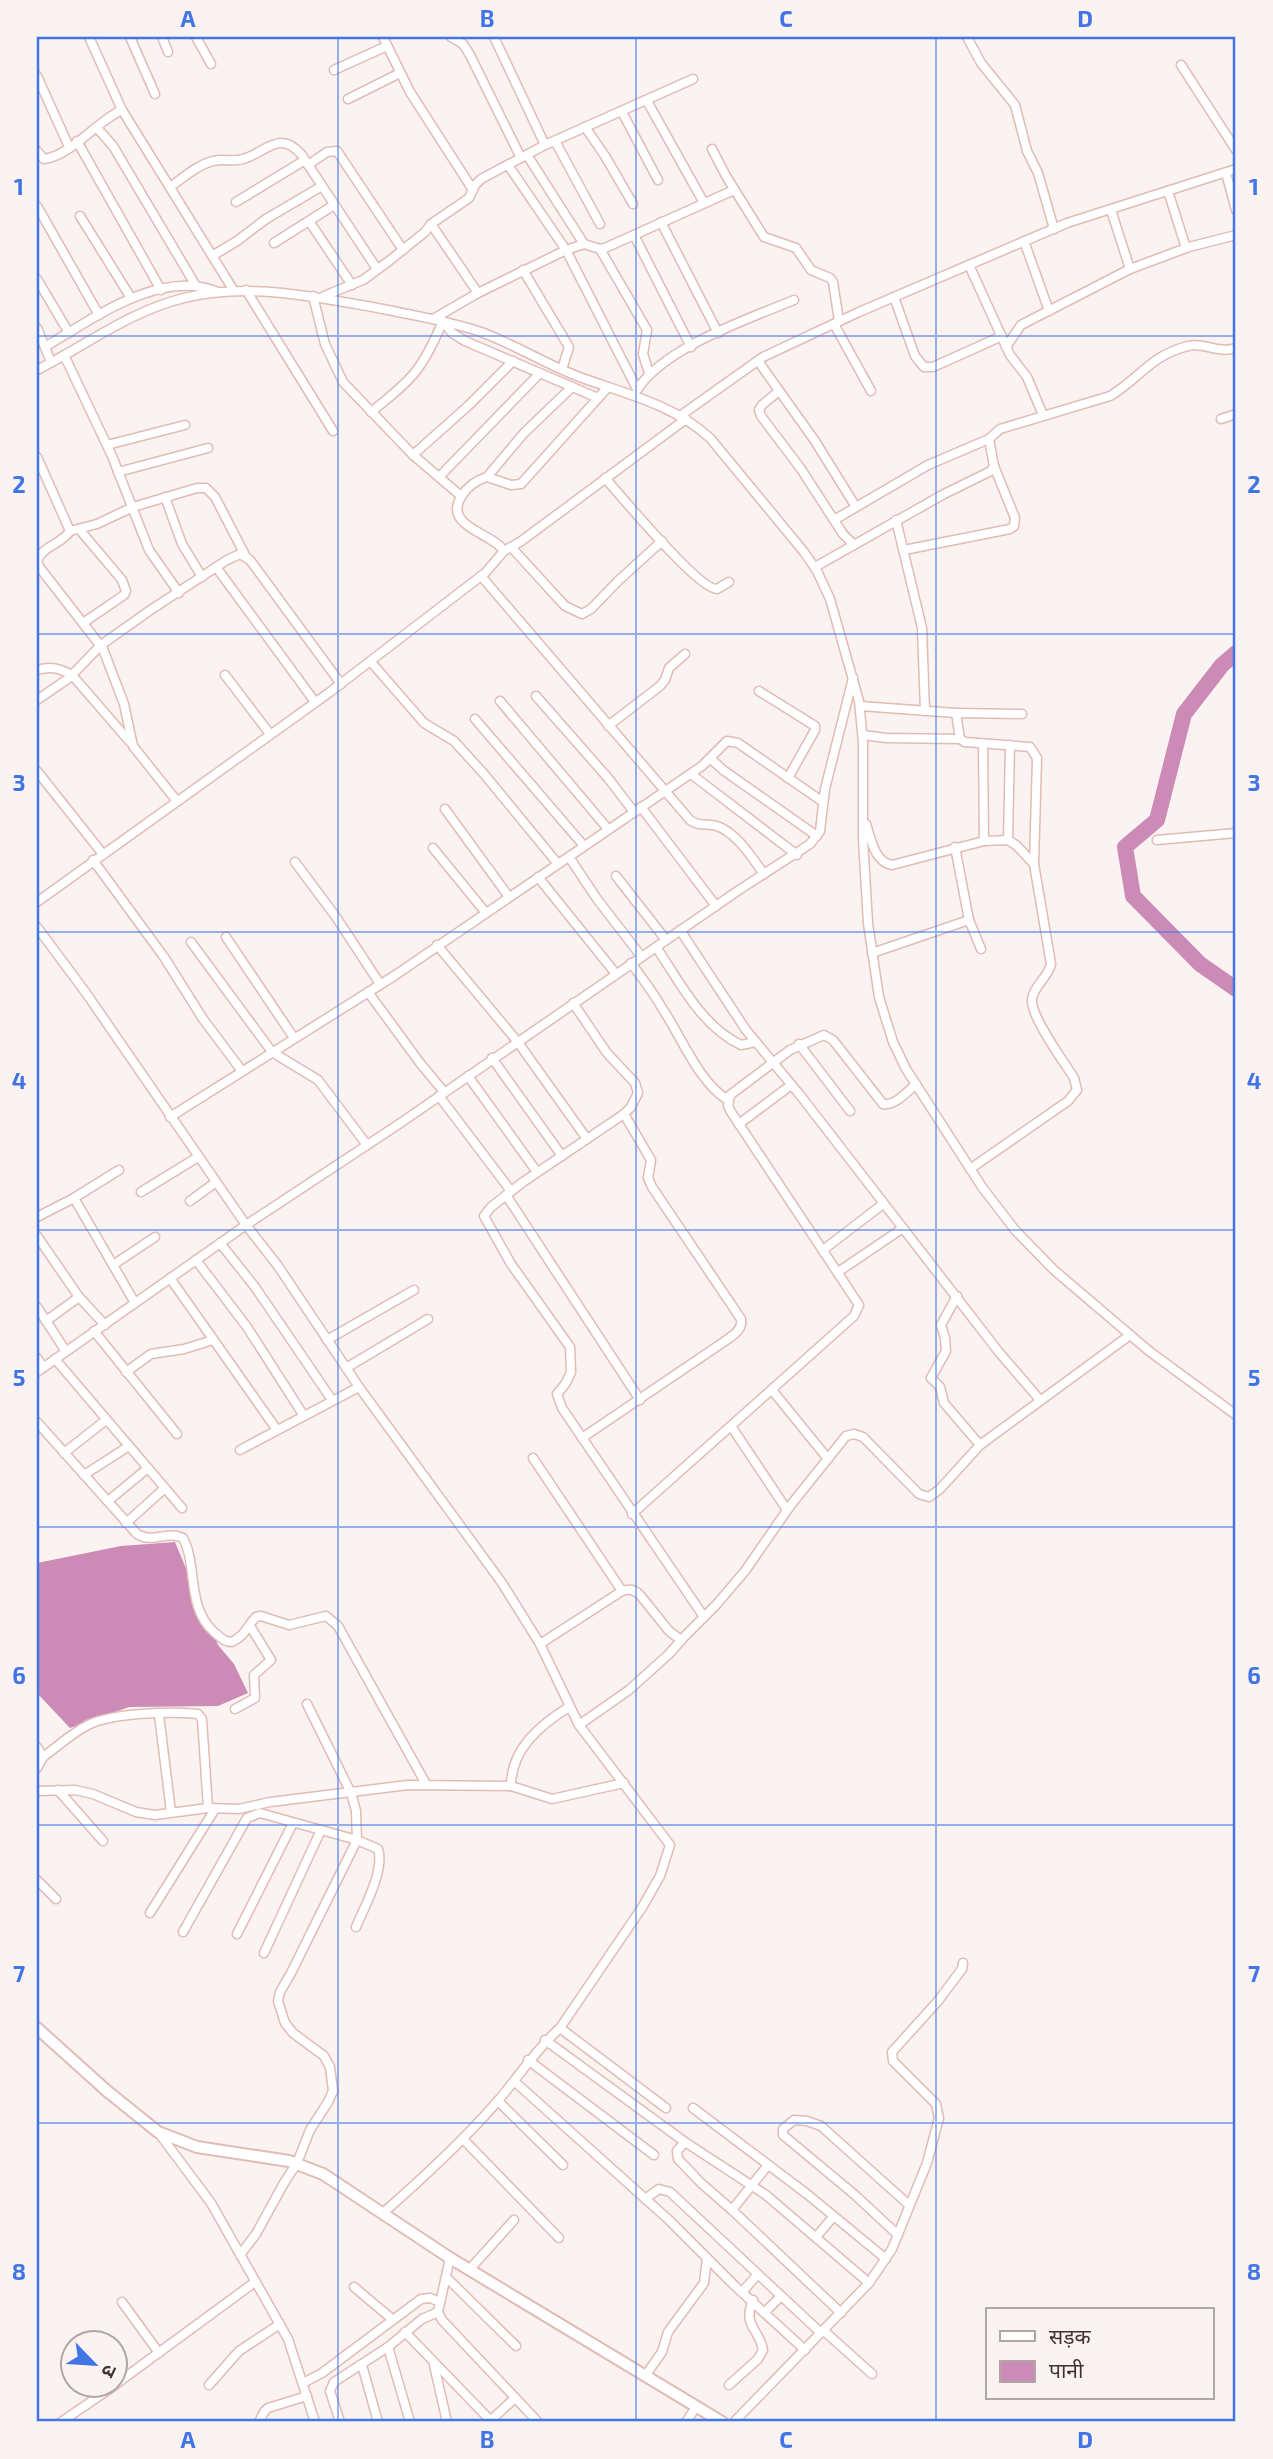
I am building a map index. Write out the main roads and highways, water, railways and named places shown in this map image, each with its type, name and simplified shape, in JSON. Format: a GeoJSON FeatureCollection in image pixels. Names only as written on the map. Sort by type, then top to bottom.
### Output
{"type":"FeatureCollection","features":[{"type":"Feature","properties":{"kind":"water"},"geometry":{"type":"Polygon","coordinates":[[[175,1542],[218,1645],[234,1664],[248,1693],[218,1706],[129,1707],[70,1728],[37,1693],[37,1563],[121,1546],[175,1542]]]}},
{"type":"Feature","properties":{"kind":"waterway"},"geometry":{"type":"LineString","coordinates":[[1236,653],[1222,665],[1184,714],[1157,820],[1125,847],[1133,896],[1200,964],[1236,989]]}}]}
